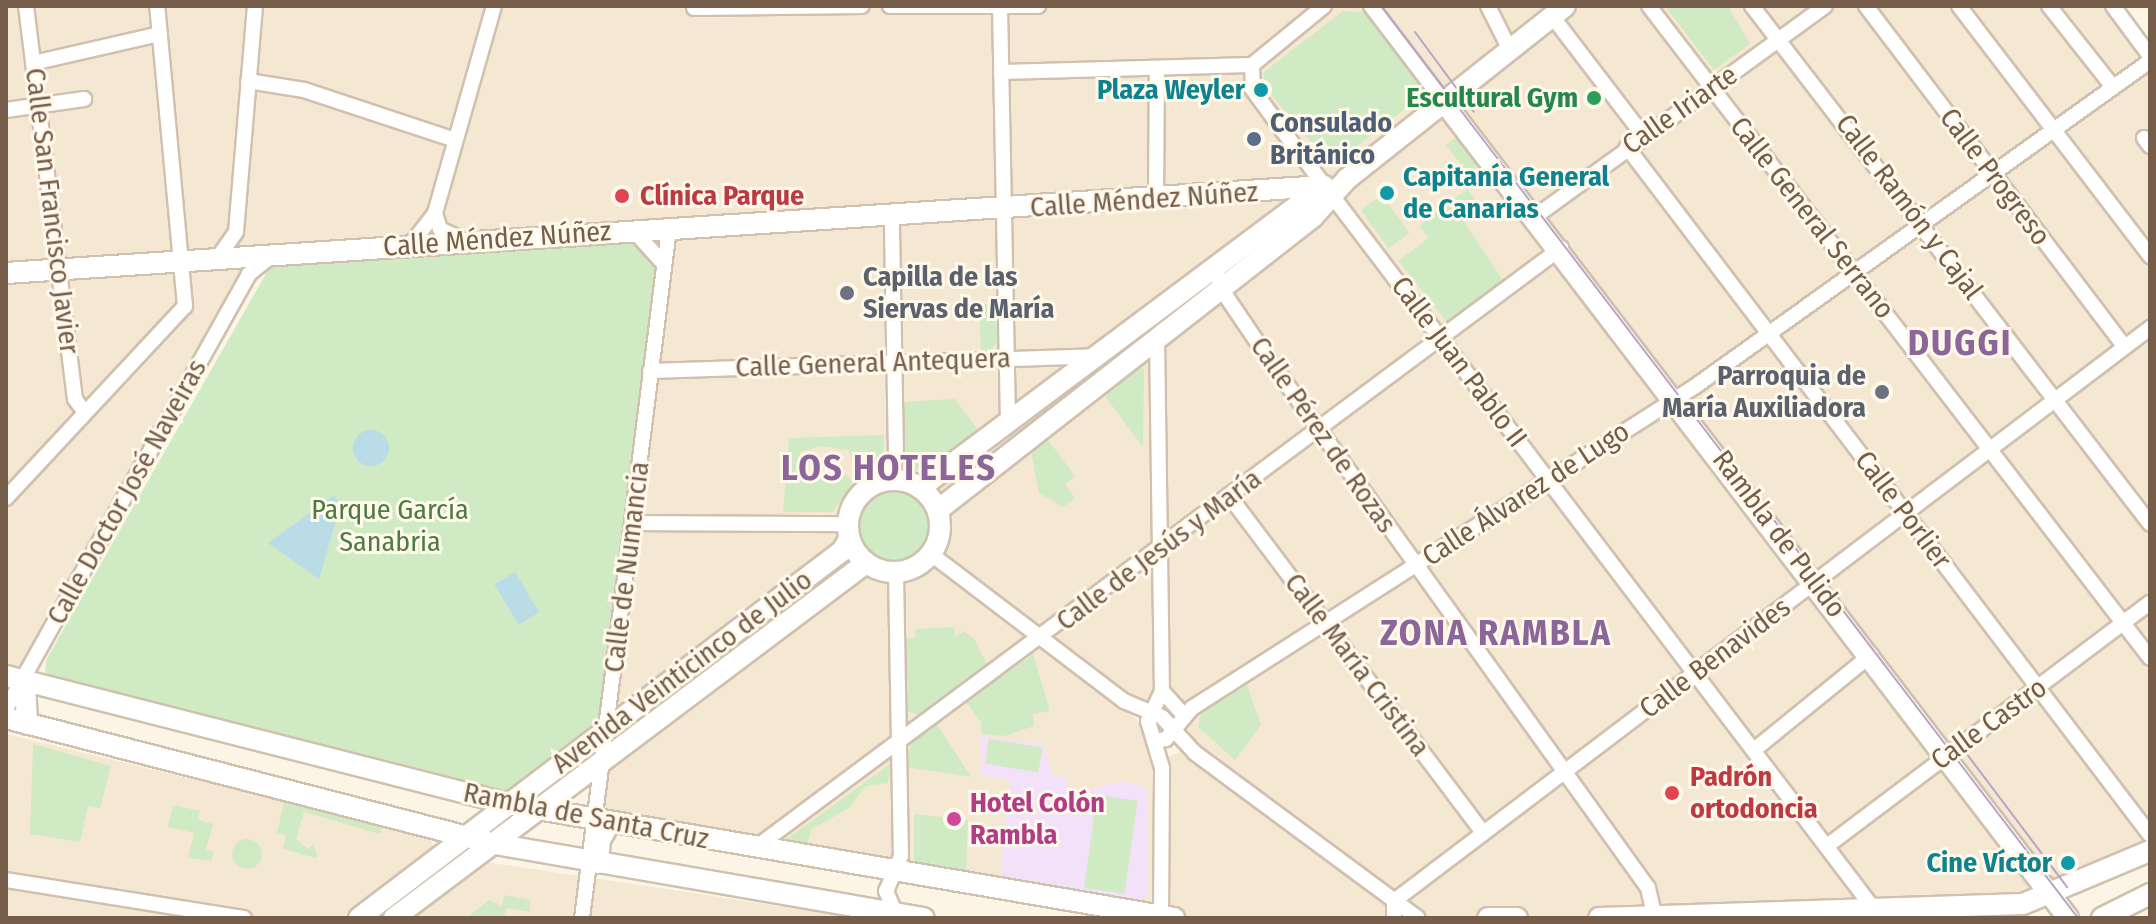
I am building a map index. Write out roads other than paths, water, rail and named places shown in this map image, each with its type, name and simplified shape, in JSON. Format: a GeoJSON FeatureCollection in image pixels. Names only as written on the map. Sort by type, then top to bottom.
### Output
{"type":"FeatureCollection","features":[{"type":"Feature","properties":{"kind":"main road"},"geometry":{"type":"LineString","coordinates":[[920,488],[1324,186],[1347,179],[1558,11]]}},
{"type":"Feature","properties":{"kind":"main road","name":"Rambla de Pulido"},"geometry":{"type":"LineString","coordinates":[[1444,102],[1561,248],[2068,918]]}},
{"type":"Feature","properties":{"kind":"main road"},"geometry":{"type":"LineString","coordinates":[[938,510],[1221,287],[1324,186]]}},
{"type":"Feature","properties":{"kind":"main road","name":"Calle Méndez Núñez"},"geometry":{"type":"LineString","coordinates":[[6,273],[217,259],[247,264],[277,252],[1156,200],[1324,186]]}},
{"type":"Feature","properties":{"kind":"main road"},"geometry":{"type":"LineString","coordinates":[[890,479],[920,488],[938,510],[940,525],[931,554],[896,573],[866,563],[848,532],[859,494],[890,479]]}},
{"type":"Feature","properties":{"kind":"main road","name":"Avenida Veinticinco de Julio"},"geometry":{"type":"LineString","coordinates":[[359,918],[842,551],[848,532]]}},
{"type":"Feature","properties":{"kind":"main road","name":"Avenida Veinticinco de Julio"},"geometry":{"type":"LineString","coordinates":[[394,918],[866,563]]}},
{"type":"Feature","properties":{"kind":"main road"},"geometry":{"type":"LineString","coordinates":[[16,678],[27,724]]}},
{"type":"Feature","properties":{"kind":"main road","name":"Rambla de Santa Cruz"},"geometry":{"type":"LineString","coordinates":[[16,678],[509,804],[755,849],[1168,917]]}},
{"type":"Feature","properties":{"kind":"main road","name":"Rambla de Santa Cruz"},"geometry":{"type":"LineString","coordinates":[[6,718],[495,844],[908,916]]}},
{"type":"Feature","properties":{"kind":"main road"},"geometry":{"type":"LineString","coordinates":[[594,862],[602,822]]}},
{"type":"Feature","properties":{"kind":"main road"},"geometry":{"type":"LineString","coordinates":[[1599,918],[2023,904],[2150,851]]}},
{"type":"Feature","properties":{"kind":"main road"},"geometry":{"type":"LineString","coordinates":[[2102,918],[2150,894]]}},
{"type":"Feature","properties":{"kind":"main road"},"geometry":{"type":"LineString","coordinates":[[1488,918],[1517,918]]}},
{"type":"Feature","properties":{"kind":"street","name":"Calle San Francisco Javier"},"geometry":{"type":"LineString","coordinates":[[26,6],[75,399],[85,413]]}},
{"type":"Feature","properties":{"kind":"street"},"geometry":{"type":"LineString","coordinates":[[6,498],[185,306],[157,6]]}},
{"type":"Feature","properties":{"kind":"street"},"geometry":{"type":"LineString","coordinates":[[247,264],[236,232],[255,6]]}},
{"type":"Feature","properties":{"kind":"street"},"geometry":{"type":"LineString","coordinates":[[411,244],[435,213],[494,6]]}},
{"type":"Feature","properties":{"kind":"street"},"geometry":{"type":"LineString","coordinates":[[694,8],[862,6]]}},
{"type":"Feature","properties":{"kind":"street"},"geometry":{"type":"LineString","coordinates":[[890,6],[1038,6]]}},
{"type":"Feature","properties":{"kind":"street"},"geometry":{"type":"LineString","coordinates":[[1001,72],[1252,65],[1324,6]]}},
{"type":"Feature","properties":{"kind":"street"},"geometry":{"type":"LineString","coordinates":[[1371,6],[1444,102]]}},
{"type":"Feature","properties":{"kind":"street"},"geometry":{"type":"LineString","coordinates":[[1488,6],[1509,48]]}},
{"type":"Feature","properties":{"kind":"street","name":"Calle General Serrano"},"geometry":{"type":"LineString","coordinates":[[1649,6],[2150,658]]}},
{"type":"Feature","properties":{"kind":"street","name":"Calle Ramón y Cajal"},"geometry":{"type":"LineString","coordinates":[[1752,6],[2150,524]]}},
{"type":"Feature","properties":{"kind":"street","name":"Calle Iriarte"},"geometry":{"type":"LineString","coordinates":[[1536,216],[1643,135],[1825,6]]}},
{"type":"Feature","properties":{"kind":"street","name":"Calle Progreso"},"geometry":{"type":"LineString","coordinates":[[1866,6],[2125,347]]}},
{"type":"Feature","properties":{"kind":"street"},"geometry":{"type":"LineString","coordinates":[[1959,6],[2150,256]]}},
{"type":"Feature","properties":{"kind":"street"},"geometry":{"type":"LineString","coordinates":[[2049,6],[2113,87]]}},
{"type":"Feature","properties":{"kind":"street"},"geometry":{"type":"LineString","coordinates":[[2113,6],[2150,59]]}},
{"type":"Feature","properties":{"kind":"street"},"geometry":{"type":"LineString","coordinates":[[1000,7],[1008,425]]}},
{"type":"Feature","properties":{"kind":"street"},"geometry":{"type":"LineString","coordinates":[[1558,11],[1643,135]]}},
{"type":"Feature","properties":{"kind":"street"},"geometry":{"type":"LineString","coordinates":[[33,63],[160,34]]}},
{"type":"Feature","properties":{"kind":"street","name":"Calle Álvarez de Lugo"},"geometry":{"type":"LineString","coordinates":[[1174,729],[1183,714],[1674,399],[1855,273],[2150,59]]}},
{"type":"Feature","properties":{"kind":"street"},"geometry":{"type":"LineString","coordinates":[[1252,65],[1253,90],[1324,186]]}},
{"type":"Feature","properties":{"kind":"street"},"geometry":{"type":"LineString","coordinates":[[1156,200],[1157,68]]}},
{"type":"Feature","properties":{"kind":"street"},"geometry":{"type":"LineString","coordinates":[[248,81],[304,90],[455,140]]}},
{"type":"Feature","properties":{"kind":"street"},"geometry":{"type":"LineString","coordinates":[[6,110],[84,99]]}},
{"type":"Feature","properties":{"kind":"street","name":"Calle Porlier"},"geometry":{"type":"LineString","coordinates":[[1627,147],[2150,835]]}},
{"type":"Feature","properties":{"kind":"street","name":"Calle Juan Pablo II"},"geometry":{"type":"LineString","coordinates":[[1324,186],[1873,908]]}},
{"type":"Feature","properties":{"kind":"street"},"geometry":{"type":"LineString","coordinates":[[435,213],[440,229],[468,241]]}},
{"type":"Feature","properties":{"kind":"street"},"geometry":{"type":"LineString","coordinates":[[890,479],[892,216]]}},
{"type":"Feature","properties":{"kind":"street","name":"Calle de Numancia"},"geometry":{"type":"LineString","coordinates":[[602,822],[602,762],[669,228]]}},
{"type":"Feature","properties":{"kind":"street"},"geometry":{"type":"LineString","coordinates":[[633,230],[663,263]]}},
{"type":"Feature","properties":{"kind":"street"},"geometry":{"type":"LineString","coordinates":[[217,259],[236,232]]}},
{"type":"Feature","properties":{"kind":"street","name":"Calle de Jesús y María"},"geometry":{"type":"LineString","coordinates":[[755,849],[1561,248]]}},
{"type":"Feature","properties":{"kind":"street","name":"Calle Doctor José Naveiras"},"geometry":{"type":"LineString","coordinates":[[6,709],[16,678],[247,264]]}},
{"type":"Feature","properties":{"kind":"street","name":"Calle Pérez de Rozas"},"geometry":{"type":"LineString","coordinates":[[1214,267],[1221,287],[1319,429],[1562,774],[1648,888],[1654,914]]}},
{"type":"Feature","properties":{"kind":"street","name":"Calle Benavides"},"geometry":{"type":"LineString","coordinates":[[1394,901],[2150,328]]}},
{"type":"Feature","properties":{"kind":"street"},"geometry":{"type":"LineString","coordinates":[[1157,337],[1162,691],[1149,712],[1157,748],[1168,917]]}},
{"type":"Feature","properties":{"kind":"street","name":"Calle General Antequera"},"geometry":{"type":"LineString","coordinates":[[650,371],[1096,356]]}},
{"type":"Feature","properties":{"kind":"street","name":"Calle María Cristina"},"geometry":{"type":"LineString","coordinates":[[1230,497],[1483,833]]}},
{"type":"Feature","properties":{"kind":"street"},"geometry":{"type":"LineString","coordinates":[[632,523],[848,532]]}},
{"type":"Feature","properties":{"kind":"street"},"geometry":{"type":"LineString","coordinates":[[931,554],[1041,638],[1174,729],[1187,745],[1418,918]]}},
{"type":"Feature","properties":{"kind":"street"},"geometry":{"type":"LineString","coordinates":[[896,573],[899,742],[895,872],[886,891],[908,916]]}},
{"type":"Feature","properties":{"kind":"street","name":"Calle Castro"},"geometry":{"type":"LineString","coordinates":[[1827,846],[2150,603]]}},
{"type":"Feature","properties":{"kind":"street"},"geometry":{"type":"LineString","coordinates":[[1754,750],[1871,655]]}},
{"type":"Feature","properties":{"kind":"street"},"geometry":{"type":"LineString","coordinates":[[1162,691],[1183,714]]}},
{"type":"Feature","properties":{"kind":"street"},"geometry":{"type":"LineString","coordinates":[[1157,748],[1174,729]]}},
{"type":"Feature","properties":{"kind":"street"},"geometry":{"type":"LineString","coordinates":[[1157,748],[1187,745]]}},
{"type":"Feature","properties":{"kind":"street"},"geometry":{"type":"LineString","coordinates":[[582,918],[594,862]]}},
{"type":"Feature","properties":{"kind":"street"},"geometry":{"type":"LineString","coordinates":[[6,880],[244,918]]}},
{"type":"Feature","properties":{"kind":"street"},"geometry":{"type":"LineString","coordinates":[[1394,901],[1394,918]]}},
{"type":"Feature","properties":{"kind":"street"},"geometry":{"type":"LineString","coordinates":[[165,904],[175,918]]}},
{"type":"Feature","properties":{"kind":"water"},"geometry":{"type":"Polygon","coordinates":[[[371,430],[384,435],[389,448],[384,461],[371,466],[358,461],[353,448],[358,435],[371,430]]]}},
{"type":"Feature","properties":{"kind":"water"},"geometry":{"type":"Polygon","coordinates":[[[333,496],[341,503],[319,579],[268,543],[333,496]]]}},
{"type":"Feature","properties":{"kind":"water"},"geometry":{"type":"Polygon","coordinates":[[[515,572],[539,612],[519,625],[494,584],[515,572]]]}},
{"type":"Feature","properties":{"kind":"tram line"},"geometry":{"type":"LineString","coordinates":[[1381,6],[2078,918]]}},
{"type":"Feature","properties":{"kind":"tram line"},"geometry":{"type":"LineString","coordinates":[[1415,32],[1474,112]]}},
{"type":"Feature","properties":{"kind":"tram line"},"geometry":{"type":"LineString","coordinates":[[1954,737],[2067,887]]}},
{"type":"Feature","properties":{"kind":"place","name":"Plaza Weyler"},"geometry":{"type":"Point","coordinates":[1261,90]}},
{"type":"Feature","properties":{"kind":"place","name":"Escultural Gym"},"geometry":{"type":"Point","coordinates":[1594,98]}},
{"type":"Feature","properties":{"kind":"place","name":"Consulado Británico"},"geometry":{"type":"Point","coordinates":[1254,139]}},
{"type":"Feature","properties":{"kind":"place","name":"Capitanía General de Canarias"},"geometry":{"type":"Point","coordinates":[1387,193]}},
{"type":"Feature","properties":{"kind":"place","name":"Clínica Parque"},"geometry":{"type":"Point","coordinates":[622,196]}},
{"type":"Feature","properties":{"kind":"place","name":"Capilla de las Siervas de María"},"geometry":{"type":"Point","coordinates":[847,293]}},
{"type":"Feature","properties":{"kind":"place","name":"Parroquia de María Auxiliadora"},"geometry":{"type":"Point","coordinates":[1882,392]}},
{"type":"Feature","properties":{"kind":"place","name":"Padrón ortodoncia"},"geometry":{"type":"Point","coordinates":[1672,793]}},
{"type":"Feature","properties":{"kind":"place","name":"Hotel Colón Rambla"},"geometry":{"type":"Point","coordinates":[954,819]}},
{"type":"Feature","properties":{"kind":"place","name":"Cine Víctor"},"geometry":{"type":"Point","coordinates":[2068,863]}},
{"type":"Feature","properties":{"kind":"district","name":"DUGGI"},"geometry":{"type":"Point","coordinates":[1960,344]}},
{"type":"Feature","properties":{"kind":"district","name":"LOS HOTELES"},"geometry":{"type":"Point","coordinates":[889,469]}},
{"type":"Feature","properties":{"kind":"district","name":"ZONA RAMBLA"},"geometry":{"type":"Point","coordinates":[1496,634]}},
{"type":"Feature","properties":{"kind":"park label","name":"Parque García Sanabria"},"geometry":{"type":"Point","coordinates":[390,526]}}]}
